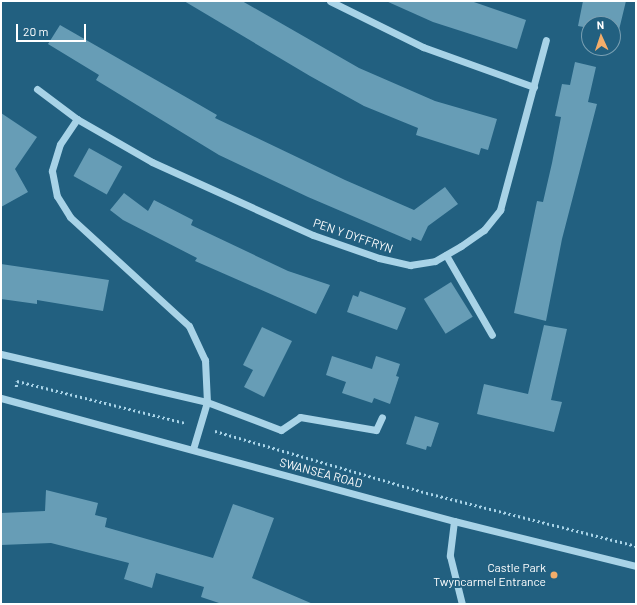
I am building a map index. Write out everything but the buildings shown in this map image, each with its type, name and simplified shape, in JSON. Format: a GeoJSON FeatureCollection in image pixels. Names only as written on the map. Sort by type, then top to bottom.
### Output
{"type":"FeatureCollection","features":[{"type":"Feature","properties":{"kind":"street"},"geometry":{"type":"LineString","coordinates":[[330,1],[423,47],[534,87]]}},
{"type":"Feature","properties":{"kind":"street","name":"PEN Y DYFFRYN"},"geometry":{"type":"LineString","coordinates":[[37,89],[77,119],[152,162],[313,235],[379,258],[410,265],[436,261],[446,255],[484,230],[500,210],[546,40]]}},
{"type":"Feature","properties":{"kind":"street"},"geometry":{"type":"LineString","coordinates":[[77,119],[60,144],[52,171],[57,196],[70,217],[189,326],[205,360],[207,402],[193,449]]}},
{"type":"Feature","properties":{"kind":"street"},"geometry":{"type":"LineString","coordinates":[[446,255],[492,335]]}},
{"type":"Feature","properties":{"kind":"street"},"geometry":{"type":"LineString","coordinates":[[1,354],[207,402],[280,430],[300,417],[376,430],[382,417]]}},
{"type":"Feature","properties":{"kind":"street","name":"SWANSEA ROAD"},"geometry":{"type":"LineString","coordinates":[[1,398],[454,520],[636,566]]}},
{"type":"Feature","properties":{"kind":"street"},"geometry":{"type":"LineString","coordinates":[[454,520],[450,556],[462,604]]}},
{"type":"Feature","properties":{"kind":"path"},"geometry":{"type":"LineString","coordinates":[[13,402],[18,381],[200,427],[431,494],[636,546]]}},
{"type":"Feature","properties":{"kind":"place","name":"Castle Park Twyncarmel Entrance"},"geometry":{"type":"Point","coordinates":[554,575]}}]}
